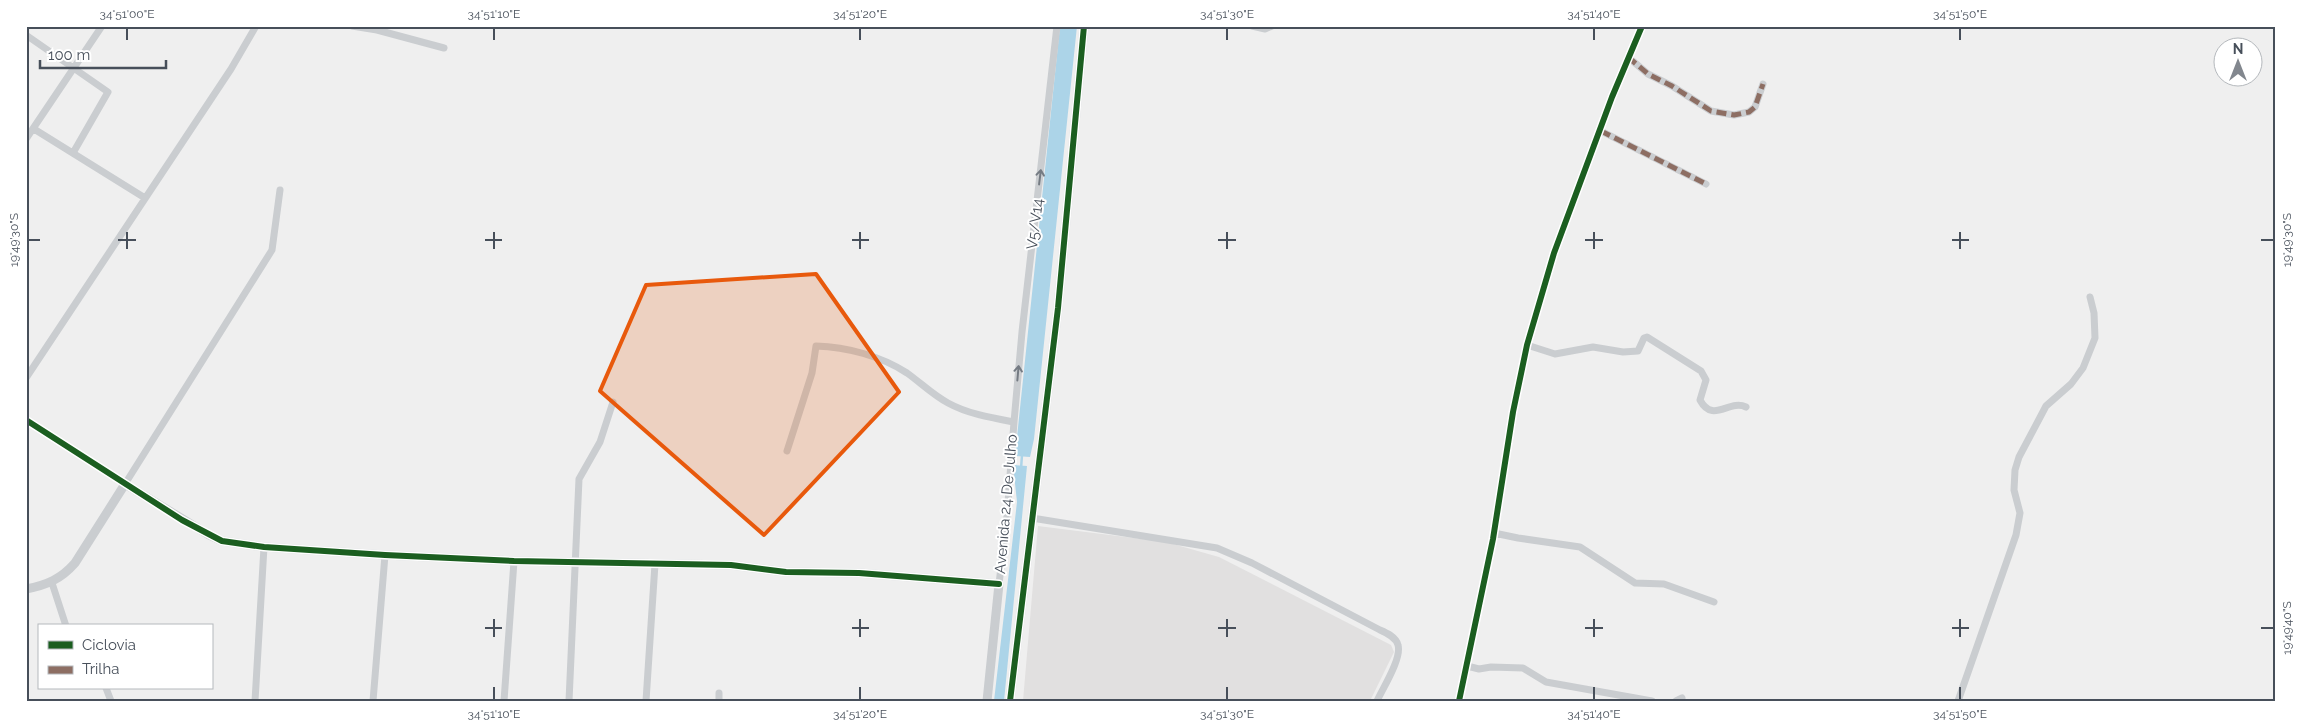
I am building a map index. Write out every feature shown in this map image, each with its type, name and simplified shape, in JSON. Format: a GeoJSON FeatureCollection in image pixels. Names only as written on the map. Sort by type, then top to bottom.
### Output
{"type":"FeatureCollection","features":[{"type":"Feature","properties":{"kind":"street"},"geometry":{"type":"LineString","coordinates":[[26,139],[102,26]]}},
{"type":"Feature","properties":{"kind":"street"},"geometry":{"type":"LineString","coordinates":[[26,378],[231,69],[256,26]]}},
{"type":"Feature","properties":{"kind":"street"},"geometry":{"type":"LineString","coordinates":[[352,26],[377,30],[444,48]]}},
{"type":"Feature","properties":{"kind":"street","name":"V5/V14"},"geometry":{"type":"LineString","coordinates":[[1014,422],[1022,332],[1057,26]]}},
{"type":"Feature","properties":{"kind":"street"},"geometry":{"type":"LineString","coordinates":[[1010,701],[1059,298],[1084,26]]}},
{"type":"Feature","properties":{"kind":"street"},"geometry":{"type":"LineString","coordinates":[[1252,26],[1265,28],[1272,26]]}},
{"type":"Feature","properties":{"kind":"street"},"geometry":{"type":"LineString","coordinates":[[1459,701],[1494,532],[1513,412],[1528,345],[1554,253],[1628,57],[1642,26]]}},
{"type":"Feature","properties":{"kind":"street"},"geometry":{"type":"LineString","coordinates":[[26,35],[108,92],[73,153]]}},
{"type":"Feature","properties":{"kind":"street"},"geometry":{"type":"LineString","coordinates":[[1628,57],[1648,74],[1672,86],[1711,111],[1734,115],[1749,112],[1755,106],[1763,84]]}},
{"type":"Feature","properties":{"kind":"street"},"geometry":{"type":"LineString","coordinates":[[34,128],[145,198]]}},
{"type":"Feature","properties":{"kind":"street"},"geometry":{"type":"LineString","coordinates":[[1601,131],[1706,184]]}},
{"type":"Feature","properties":{"kind":"street"},"geometry":{"type":"LineString","coordinates":[[26,589],[52,583],[66,573],[125,484],[272,250],[280,190]]}},
{"type":"Feature","properties":{"kind":"street"},"geometry":{"type":"LineString","coordinates":[[1958,701],[2016,536],[2020,513],[2014,490],[2015,470],[2020,453],[2046,406],[2071,384],[2083,368],[2095,338],[2094,313],[2090,297]]}},
{"type":"Feature","properties":{"kind":"street"},"geometry":{"type":"LineString","coordinates":[[1528,345],[1555,354],[1593,347],[1638,351],[1644,338],[1647,337],[1701,371],[1706,380],[1700,400],[1712,411],[1717,412],[1735,405],[1746,407]]}},
{"type":"Feature","properties":{"kind":"street","name":"Avenida 24 De Julho"},"geometry":{"type":"LineString","coordinates":[[788,451],[812,373],[816,346],[838,347],[895,366],[946,402],[972,413],[1014,422],[1007,516],[988,701]]}},
{"type":"Feature","properties":{"kind":"street"},"geometry":{"type":"LineString","coordinates":[[569,701],[579,479],[600,442],[612,402]]}},
{"type":"Feature","properties":{"kind":"street"},"geometry":{"type":"LineString","coordinates":[[26,420],[209,536],[222,541],[264,547],[385,555],[514,561],[731,565],[786,572],[859,573],[999,584]]}},
{"type":"Feature","properties":{"kind":"street"},"geometry":{"type":"LineString","coordinates":[[1032,518],[1217,548],[1392,636],[1398,644],[1399,653],[1377,701]]}},
{"type":"Feature","properties":{"kind":"street"},"geometry":{"type":"LineString","coordinates":[[1494,532],[1518,538],[1580,547],[1634,583],[1664,584],[1714,602]]}},
{"type":"Feature","properties":{"kind":"street"},"geometry":{"type":"LineString","coordinates":[[254,701],[264,547]]}},
{"type":"Feature","properties":{"kind":"street"},"geometry":{"type":"LineString","coordinates":[[373,701],[385,555]]}},
{"type":"Feature","properties":{"kind":"street"},"geometry":{"type":"LineString","coordinates":[[504,701],[514,561]]}},
{"type":"Feature","properties":{"kind":"street"},"geometry":{"type":"LineString","coordinates":[[646,701],[655,564]]}},
{"type":"Feature","properties":{"kind":"street"},"geometry":{"type":"LineString","coordinates":[[52,583],[65,624]]}},
{"type":"Feature","properties":{"kind":"street"},"geometry":{"type":"LineString","coordinates":[[1467,666],[1479,669],[1491,667],[1523,668],[1546,682],[1652,701]]}},
{"type":"Feature","properties":{"kind":"highlighted area"},"geometry":{"type":"Polygon","coordinates":[[[816,274],[899,392],[764,535],[600,391],[646,285],[816,274]]]}},
{"type":"Feature","properties":{"kind":"shaded area"},"geometry":{"type":"Polygon","coordinates":[[[1038,526],[1166,542],[1219,557],[1391,645],[1394,652],[1370,701],[1023,701],[1038,526]]]}},
{"type":"Feature","properties":{"kind":"water"},"geometry":{"type":"Polygon","coordinates":[[[1060,26],[1077,26],[1034,439],[1030,457],[1015,456],[1060,26]]]}},
{"type":"Feature","properties":{"kind":"water"},"geometry":{"type":"Polygon","coordinates":[[[1013,465],[1027,466],[1004,701],[994,701],[1017,502],[1013,465]]]}},
{"type":"Feature","properties":{"kind":"waterway"},"geometry":{"type":"LineString","coordinates":[[1021,469],[1022,455]]}},
{"type":"Feature","properties":{"kind":"marked path"},"geometry":{"type":"LineString","coordinates":[[1628,57],[1648,74],[1672,86],[1711,111],[1734,115],[1749,112],[1755,107],[1763,84]]}},
{"type":"Feature","properties":{"kind":"marked path"},"geometry":{"type":"LineString","coordinates":[[1601,131],[1706,184]]}},
{"type":"Feature","properties":{"kind":"cycle path"},"geometry":{"type":"LineString","coordinates":[[1010,701],[1058,308],[1084,26]]}},
{"type":"Feature","properties":{"kind":"cycle path"},"geometry":{"type":"LineString","coordinates":[[1459,701],[1493,539],[1513,412],[1527,345],[1554,253],[1612,97],[1642,26]]}},
{"type":"Feature","properties":{"kind":"cycle path"},"geometry":{"type":"LineString","coordinates":[[26,420],[182,520],[222,541],[264,547],[385,555],[514,561],[731,565],[786,572],[859,573],[999,584]]}}]}
